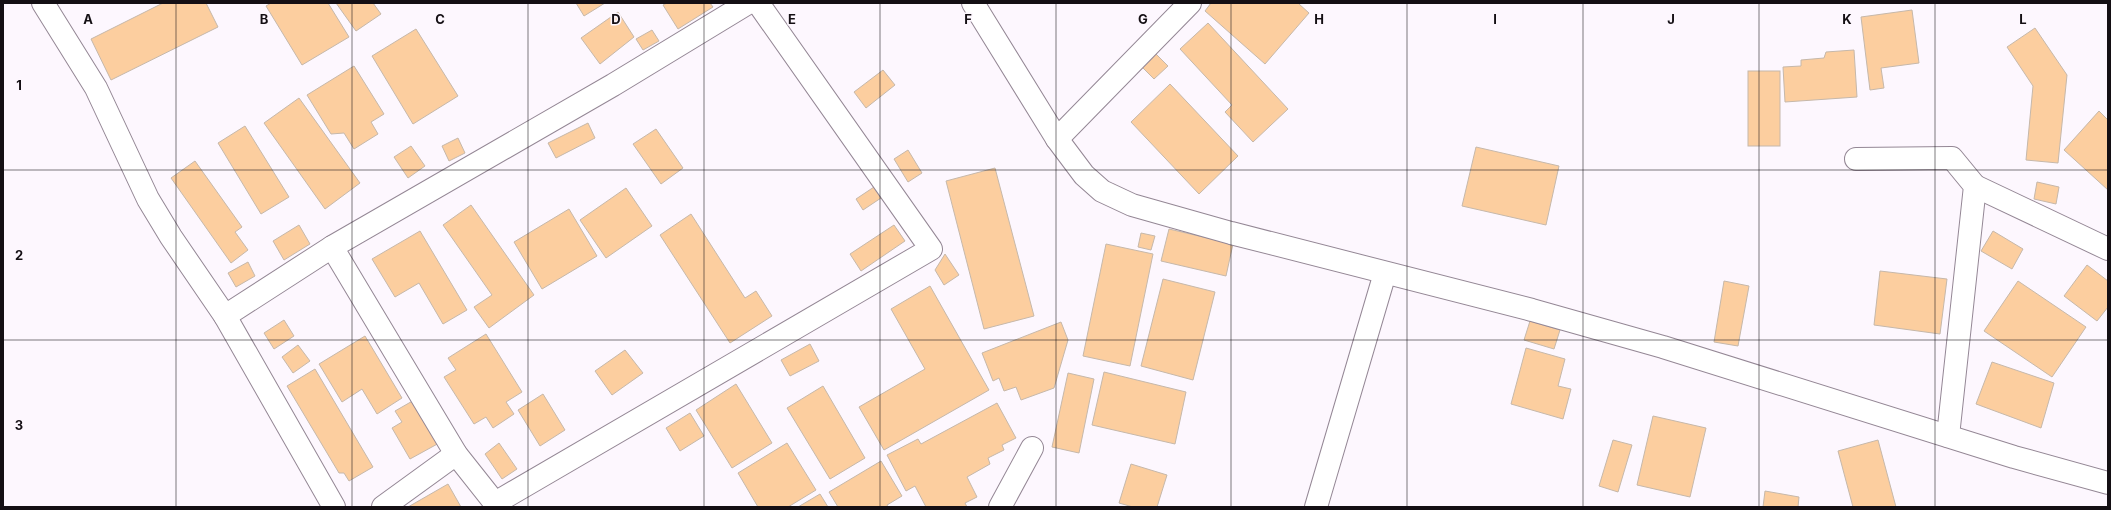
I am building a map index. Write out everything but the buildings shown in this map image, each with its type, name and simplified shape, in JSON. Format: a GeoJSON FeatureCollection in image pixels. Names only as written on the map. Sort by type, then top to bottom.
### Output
{"type":"FeatureCollection","features":[{"type":"Feature","properties":{"kind":"street"},"geometry":{"type":"LineString","coordinates":[[43,3],[96,88],[148,199],[171,237],[225,316],[334,507]]}},
{"type":"Feature","properties":{"kind":"street"},"geometry":{"type":"LineString","coordinates":[[225,316],[332,247],[613,85],[748,3]]}},
{"type":"Feature","properties":{"kind":"street"},"geometry":{"type":"LineString","coordinates":[[332,247],[456,454],[496,505],[931,249],[758,3]]}},
{"type":"Feature","properties":{"kind":"street"},"geometry":{"type":"LineString","coordinates":[[973,3],[1057,139],[1084,175],[1102,191],[1132,205],[1231,234],[1532,310],[1663,347],[2014,457],[2108,483]]}},
{"type":"Feature","properties":{"kind":"street"},"geometry":{"type":"LineString","coordinates":[[1057,139],[1190,3]]}},
{"type":"Feature","properties":{"kind":"street"},"geometry":{"type":"LineString","coordinates":[[1856,160],[1952,158],[1975,186],[2108,249]]}},
{"type":"Feature","properties":{"kind":"street"},"geometry":{"type":"LineString","coordinates":[[1948,436],[1975,186]]}},
{"type":"Feature","properties":{"kind":"street"},"geometry":{"type":"LineString","coordinates":[[1316,507],[1385,273]]}},
{"type":"Feature","properties":{"kind":"street"},"geometry":{"type":"LineString","coordinates":[[1000,507],[1032,448]]}},
{"type":"Feature","properties":{"kind":"street"},"geometry":{"type":"LineString","coordinates":[[383,507],[456,454]]}}]}
